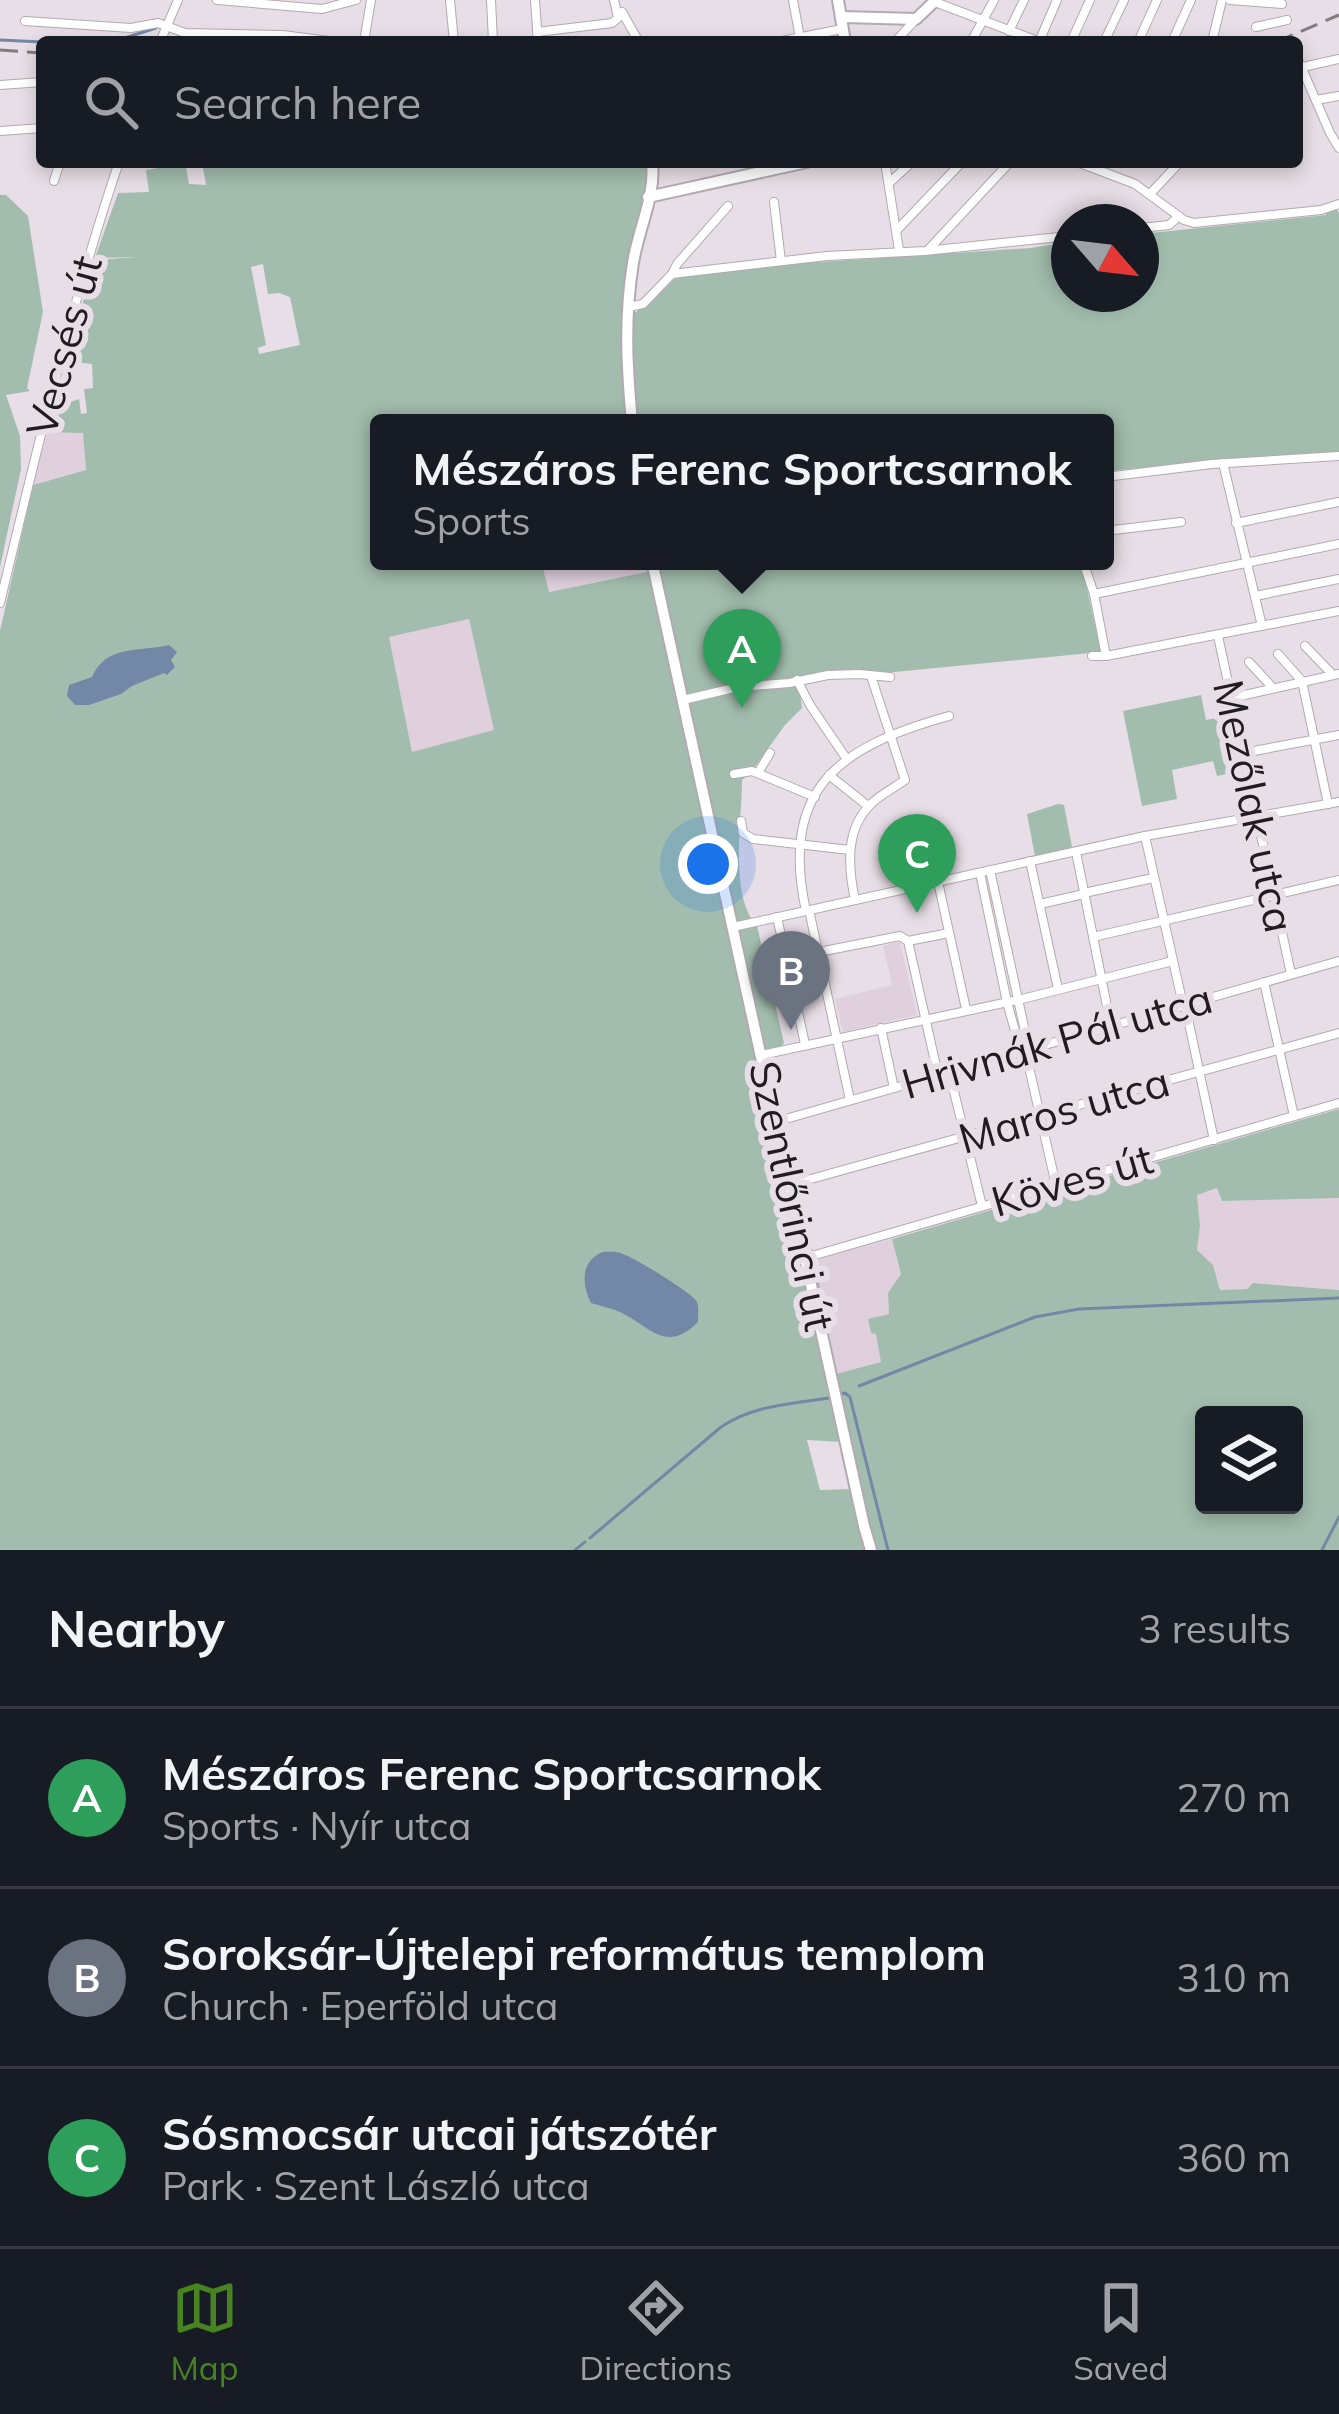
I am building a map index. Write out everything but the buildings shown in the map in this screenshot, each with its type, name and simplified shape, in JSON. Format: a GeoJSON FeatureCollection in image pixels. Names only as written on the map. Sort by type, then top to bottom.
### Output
{"type":"FeatureCollection","features":[{"type":"Feature","properties":{"kind":"main road"},"geometry":{"type":"LineString","coordinates":[[838,0],[844,29],[916,19],[935,1]]}},
{"type":"Feature","properties":{"kind":"main road"},"geometry":{"type":"LineString","coordinates":[[631,414],[626,307],[652,168]]}},
{"type":"Feature","properties":{"kind":"main road"},"geometry":{"type":"LineString","coordinates":[[648,197],[780,168]]}},
{"type":"Feature","properties":{"kind":"main road","name":"Szentlőrinci út"},"geometry":{"type":"LineString","coordinates":[[654,570],[872,1550]]}},
{"type":"Feature","properties":{"kind":"street"},"geometry":{"type":"LineString","coordinates":[[162,36],[178,0]]}},
{"type":"Feature","properties":{"kind":"street"},"geometry":{"type":"LineString","coordinates":[[217,0],[327,4],[356,0]]}},
{"type":"Feature","properties":{"kind":"street"},"geometry":{"type":"LineString","coordinates":[[365,36],[371,0]]}},
{"type":"Feature","properties":{"kind":"street"},"geometry":{"type":"LineString","coordinates":[[450,0],[453,36]]}},
{"type":"Feature","properties":{"kind":"street"},"geometry":{"type":"LineString","coordinates":[[491,0],[493,36]]}},
{"type":"Feature","properties":{"kind":"street"},"geometry":{"type":"LineString","coordinates":[[535,0],[538,36]]}},
{"type":"Feature","properties":{"kind":"street"},"geometry":{"type":"LineString","coordinates":[[543,36],[612,23],[619,18],[616,0]]}},
{"type":"Feature","properties":{"kind":"street"},"geometry":{"type":"LineString","coordinates":[[616,0],[635,36]]}},
{"type":"Feature","properties":{"kind":"street"},"geometry":{"type":"LineString","coordinates":[[793,0],[800,36]]}},
{"type":"Feature","properties":{"kind":"street"},"geometry":{"type":"LineString","coordinates":[[974,36],[994,0]]}},
{"type":"Feature","properties":{"kind":"street"},"geometry":{"type":"LineString","coordinates":[[1010,31],[1024,0]]}},
{"type":"Feature","properties":{"kind":"street"},"geometry":{"type":"LineString","coordinates":[[1042,36],[1057,0]]}},
{"type":"Feature","properties":{"kind":"street"},"geometry":{"type":"LineString","coordinates":[[1075,36],[1090,0]]}},
{"type":"Feature","properties":{"kind":"street"},"geometry":{"type":"LineString","coordinates":[[1107,36],[1124,0]]}},
{"type":"Feature","properties":{"kind":"street"},"geometry":{"type":"LineString","coordinates":[[1141,36],[1157,0]]}},
{"type":"Feature","properties":{"kind":"street"},"geometry":{"type":"LineString","coordinates":[[1175,36],[1191,0]]}},
{"type":"Feature","properties":{"kind":"street"},"geometry":{"type":"LineString","coordinates":[[1214,36],[1226,0],[1282,1],[1288,22],[1256,27]]}},
{"type":"Feature","properties":{"kind":"street"},"geometry":{"type":"LineString","coordinates":[[935,1],[1023,36]]}},
{"type":"Feature","properties":{"kind":"street"},"geometry":{"type":"LineString","coordinates":[[900,36],[916,19]]}},
{"type":"Feature","properties":{"kind":"street"},"geometry":{"type":"LineString","coordinates":[[25,21],[131,28],[158,23],[185,32],[291,36]]}},
{"type":"Feature","properties":{"kind":"street"},"geometry":{"type":"LineString","coordinates":[[810,36],[844,29]]}},
{"type":"Feature","properties":{"kind":"street"},"geometry":{"type":"LineString","coordinates":[[1339,58],[1303,67],[1339,148]]}},
{"type":"Feature","properties":{"kind":"street"},"geometry":{"type":"LineString","coordinates":[[0,85],[36,82]]}},
{"type":"Feature","properties":{"kind":"street"},"geometry":{"type":"LineString","coordinates":[[1316,100],[1339,96]]}},
{"type":"Feature","properties":{"kind":"street"},"geometry":{"type":"LineString","coordinates":[[0,131],[36,128]]}},
{"type":"Feature","properties":{"kind":"street"},"geometry":{"type":"LineString","coordinates":[[54,181],[58,168]]}},
{"type":"Feature","properties":{"kind":"street","name":"Vecsés út"},"geometry":{"type":"LineString","coordinates":[[0,602],[62,347],[117,168]]}},
{"type":"Feature","properties":{"kind":"street"},"geometry":{"type":"LineString","coordinates":[[887,168],[899,250]]}},
{"type":"Feature","properties":{"kind":"street"},"geometry":{"type":"LineString","coordinates":[[890,183],[906,168]]}},
{"type":"Feature","properties":{"kind":"street"},"geometry":{"type":"LineString","coordinates":[[896,231],[956,168]]}},
{"type":"Feature","properties":{"kind":"street"},"geometry":{"type":"LineString","coordinates":[[925,250],[1004,168]]}},
{"type":"Feature","properties":{"kind":"street"},"geometry":{"type":"LineString","coordinates":[[1096,168],[1150,194],[1194,223],[1322,210],[1339,204]]}},
{"type":"Feature","properties":{"kind":"street"},"geometry":{"type":"LineString","coordinates":[[1111,174],[1116,168]]}},
{"type":"Feature","properties":{"kind":"street"},"geometry":{"type":"LineString","coordinates":[[1150,194],[1174,168]]}},
{"type":"Feature","properties":{"kind":"street"},"geometry":{"type":"LineString","coordinates":[[774,202],[781,261]]}},
{"type":"Feature","properties":{"kind":"street"},"geometry":{"type":"LineString","coordinates":[[626,307],[639,306],[672,274],[728,206]]}},
{"type":"Feature","properties":{"kind":"street"},"geometry":{"type":"LineString","coordinates":[[1159,226],[1179,216]]}},
{"type":"Feature","properties":{"kind":"street"},"geometry":{"type":"LineString","coordinates":[[672,274],[1051,238]]}},
{"type":"Feature","properties":{"kind":"street"},"geometry":{"type":"LineString","coordinates":[[1114,476],[1339,455]]}},
{"type":"Feature","properties":{"kind":"street"},"geometry":{"type":"LineString","coordinates":[[1222,463],[1262,626]]}},
{"type":"Feature","properties":{"kind":"street"},"geometry":{"type":"LineString","coordinates":[[1236,523],[1339,502]]}},
{"type":"Feature","properties":{"kind":"street"},"geometry":{"type":"LineString","coordinates":[[1114,530],[1181,522]]}},
{"type":"Feature","properties":{"kind":"street"},"geometry":{"type":"LineString","coordinates":[[1094,594],[1339,544]]}},
{"type":"Feature","properties":{"kind":"street"},"geometry":{"type":"LineString","coordinates":[[1086,570],[1106,656]]}},
{"type":"Feature","properties":{"kind":"street"},"geometry":{"type":"LineString","coordinates":[[1255,596],[1339,579]]}},
{"type":"Feature","properties":{"kind":"street"},"geometry":{"type":"LineString","coordinates":[[1092,656],[1339,611]]}},
{"type":"Feature","properties":{"kind":"street","name":"Mezőlak utca"},"geometry":{"type":"LineString","coordinates":[[1218,636],[1291,975]]}},
{"type":"Feature","properties":{"kind":"street"},"geometry":{"type":"LineString","coordinates":[[1305,646],[1336,675]]}},
{"type":"Feature","properties":{"kind":"street"},"geometry":{"type":"LineString","coordinates":[[732,927],[1145,836],[1334,803],[1302,681],[1278,654]]}},
{"type":"Feature","properties":{"kind":"street"},"geometry":{"type":"LineString","coordinates":[[1249,662],[1272,687]]}},
{"type":"Feature","properties":{"kind":"street"},"geometry":{"type":"LineString","coordinates":[[682,701],[738,687],[797,680],[859,674],[890,677]]}},
{"type":"Feature","properties":{"kind":"street"},"geometry":{"type":"LineString","coordinates":[[1231,698],[1336,675]]}},
{"type":"Feature","properties":{"kind":"street"},"geometry":{"type":"LineString","coordinates":[[855,900],[852,838],[868,806],[905,780],[871,676]]}},
{"type":"Feature","properties":{"kind":"street"},"geometry":{"type":"LineString","coordinates":[[797,680],[846,758]]}},
{"type":"Feature","properties":{"kind":"street"},"geometry":{"type":"LineString","coordinates":[[850,1100],[799,870],[807,815],[829,775],[846,758],[889,735],[949,716]]}},
{"type":"Feature","properties":{"kind":"street"},"geometry":{"type":"LineString","coordinates":[[1243,753],[1339,735]]}},
{"type":"Feature","properties":{"kind":"street"},"geometry":{"type":"LineString","coordinates":[[758,773],[770,753]]}},
{"type":"Feature","properties":{"kind":"street"},"geometry":{"type":"LineString","coordinates":[[734,774],[758,773],[815,796]]}},
{"type":"Feature","properties":{"kind":"street"},"geometry":{"type":"LineString","coordinates":[[829,775],[868,806]]}},
{"type":"Feature","properties":{"kind":"street"},"geometry":{"type":"LineString","coordinates":[[741,821],[742,833],[753,839],[850,850]]}},
{"type":"Feature","properties":{"kind":"street"},"geometry":{"type":"LineString","coordinates":[[1145,836],[1214,1140]]}},
{"type":"Feature","properties":{"kind":"street"},"geometry":{"type":"LineString","coordinates":[[1076,852],[1111,1026]]}},
{"type":"Feature","properties":{"kind":"street"},"geometry":{"type":"LineString","coordinates":[[1030,861],[1058,990]]}},
{"type":"Feature","properties":{"kind":"street"},"geometry":{"type":"LineString","coordinates":[[985,872],[1018,1000],[1056,1184]]}},
{"type":"Feature","properties":{"kind":"street"},"geometry":{"type":"LineString","coordinates":[[985,872],[1007,1002],[1026,1050]]}},
{"type":"Feature","properties":{"kind":"street"},"geometry":{"type":"LineString","coordinates":[[1040,904],[1153,878]]}},
{"type":"Feature","properties":{"kind":"street"},"geometry":{"type":"LineString","coordinates":[[1093,937],[1339,880]]}},
{"type":"Feature","properties":{"kind":"street"},"geometry":{"type":"LineString","coordinates":[[938,881],[966,1009]]}},
{"type":"Feature","properties":{"kind":"street"},"geometry":{"type":"LineString","coordinates":[[777,917],[806,1045]]}},
{"type":"Feature","properties":{"kind":"street"},"geometry":{"type":"LineString","coordinates":[[819,952],[900,936],[908,941],[949,933]]}},
{"type":"Feature","properties":{"kind":"street"},"geometry":{"type":"LineString","coordinates":[[908,941],[938,1075]]}},
{"type":"Feature","properties":{"kind":"street"},"geometry":{"type":"LineString","coordinates":[[761,1054],[1018,1000],[1173,961]]}},
{"type":"Feature","properties":{"kind":"street","name":"Hrivnák Pál utca"},"geometry":{"type":"LineString","coordinates":[[775,1122],[1339,961]]}},
{"type":"Feature","properties":{"kind":"street"},"geometry":{"type":"LineString","coordinates":[[1264,982],[1294,1116]]}},
{"type":"Feature","properties":{"kind":"street"},"geometry":{"type":"LineString","coordinates":[[881,1028],[894,1088]]}},
{"type":"Feature","properties":{"kind":"street","name":"Maros utca"},"geometry":{"type":"LineString","coordinates":[[789,1185],[1339,1033]]}},
{"type":"Feature","properties":{"kind":"street"},"geometry":{"type":"LineString","coordinates":[[950,1075],[982,1206]]}},
{"type":"Feature","properties":{"kind":"street","name":"Köves út"},"geometry":{"type":"LineString","coordinates":[[805,1258],[1339,1103]]}},
{"type":"Feature","properties":{"kind":"shaded area"},"geometry":{"type":"Polygon","coordinates":[[[47,432],[83,432],[86,470],[33,485],[47,432]]]}},
{"type":"Feature","properties":{"kind":"shaded area"},"geometry":{"type":"Polygon","coordinates":[[[543,570],[648,570],[648,572],[548,592],[543,570]]]}},
{"type":"Feature","properties":{"kind":"shaded area"},"geometry":{"type":"Polygon","coordinates":[[[469,619],[495,730],[412,752],[389,637],[469,619]]]}},
{"type":"Feature","properties":{"kind":"shaded area"},"geometry":{"type":"Polygon","coordinates":[[[900,942],[917,1015],[843,1032],[835,999],[892,985],[883,946],[900,942]]]}},
{"type":"Feature","properties":{"kind":"shaded area"},"geometry":{"type":"Polygon","coordinates":[[[1217,1188],[1222,1201],[1339,1198],[1339,1290],[1253,1283],[1247,1289],[1220,1290],[1213,1265],[1197,1250],[1197,1195],[1217,1188]]]}},
{"type":"Feature","properties":{"kind":"shaded area"},"geometry":{"type":"Polygon","coordinates":[[[892,1239],[901,1274],[889,1293],[889,1314],[869,1319],[882,1363],[836,1375],[815,1260],[892,1239]]]}},
{"type":"Feature","properties":{"kind":"green space"},"geometry":{"type":"Polygon","coordinates":[[[158,168],[186,168],[189,184],[206,185],[203,168],[650,168],[624,313],[636,312],[676,278],[712,269],[1051,245],[1051,312],[1159,312],[1159,232],[1326,215],[1336,208],[1339,454],[1114,470],[1114,414],[370,414],[370,570],[543,570],[549,592],[647,570],[1083,570],[1101,652],[837,673],[799,685],[802,708],[742,780],[739,857],[743,896],[757,926],[784,1043],[768,1062],[815,1260],[836,1374],[881,1362],[868,1319],[889,1314],[888,1293],[901,1274],[892,1239],[1339,1109],[1339,1198],[1222,1201],[1217,1188],[1197,1195],[1197,1250],[1213,1265],[1220,1290],[1247,1289],[1253,1283],[1339,1290],[1339,1550],[0,1550],[0,631],[33,485],[86,470],[83,433],[47,432],[53,408],[79,399],[81,414],[87,413],[84,389],[93,388],[92,364],[65,361],[96,260],[137,257],[95,258],[118,193],[149,192],[146,170],[158,168]],[[263,264],[251,267],[266,345],[258,348],[259,354],[300,345],[290,297],[268,294],[263,264]],[[469,619],[389,637],[412,752],[494,730],[469,619]],[[807,1440],[820,1490],[852,1489],[842,1442],[807,1440]]]}},
{"type":"Feature","properties":{"kind":"green space"},"geometry":{"type":"Polygon","coordinates":[[[0,195],[6,195],[28,216],[43,312],[30,391],[6,395],[20,436],[21,469],[0,567],[0,195]]]}},
{"type":"Feature","properties":{"kind":"green space"},"geometry":{"type":"Polygon","coordinates":[[[1201,695],[1206,720],[1217,718],[1221,731],[1233,728],[1241,771],[1217,776],[1213,761],[1172,770],[1177,799],[1142,806],[1123,711],[1201,695]]]}},
{"type":"Feature","properties":{"kind":"green space"},"geometry":{"type":"Polygon","coordinates":[[[1064,805],[1072,847],[1035,856],[1027,814],[1064,805]]]}},
{"type":"Feature","properties":{"kind":"water"},"geometry":{"type":"Polygon","coordinates":[[[169,645],[177,652],[171,660],[175,667],[167,675],[89,705],[75,705],[67,696],[69,685],[92,677],[115,654],[169,645]]]}},
{"type":"Feature","properties":{"kind":"water"},"geometry":{"type":"Polygon","coordinates":[[[603,1252],[630,1257],[686,1292],[697,1302],[698,1322],[667,1337],[620,1312],[591,1303],[585,1273],[590,1261],[603,1252]]]}},
{"type":"Feature","properties":{"kind":"waterway"},"geometry":{"type":"LineString","coordinates":[[131,36],[156,28]]}},
{"type":"Feature","properties":{"kind":"waterway"},"geometry":{"type":"LineString","coordinates":[[0,40],[36,42]]}},
{"type":"Feature","properties":{"kind":"waterway"},"geometry":{"type":"LineString","coordinates":[[859,1386],[1035,1317],[1079,1309],[1339,1298]]}},
{"type":"Feature","properties":{"kind":"waterway"},"geometry":{"type":"LineString","coordinates":[[841,1394],[850,1397],[888,1550]]}},
{"type":"Feature","properties":{"kind":"waterway"},"geometry":{"type":"LineString","coordinates":[[590,1538],[721,1427],[760,1410],[829,1398]]}},
{"type":"Feature","properties":{"kind":"waterway"},"geometry":{"type":"LineString","coordinates":[[1322,1550],[1339,1517]]}},
{"type":"Feature","properties":{"kind":"waterway"},"geometry":{"type":"LineString","coordinates":[[575,1550],[585,1542]]}},
{"type":"Feature","properties":{"kind":"railway"},"geometry":{"type":"LineString","coordinates":[[1290,36],[1339,15]]}},
{"type":"Feature","properties":{"kind":"railway"},"geometry":{"type":"LineString","coordinates":[[0,50],[36,53]]}},
{"type":"Feature","properties":{"kind":"place","name":"Mészáros Ferenc Sportcsarnok"},"geometry":{"type":"Point","coordinates":[742,708]}},
{"type":"Feature","properties":{"kind":"place","name":"Sósmocsár utcai játszótér"},"geometry":{"type":"Point","coordinates":[917,913]}},
{"type":"Feature","properties":{"kind":"place","name":"Soroksár-Újtelepi református templom"},"geometry":{"type":"Point","coordinates":[791,1030]}}]}
